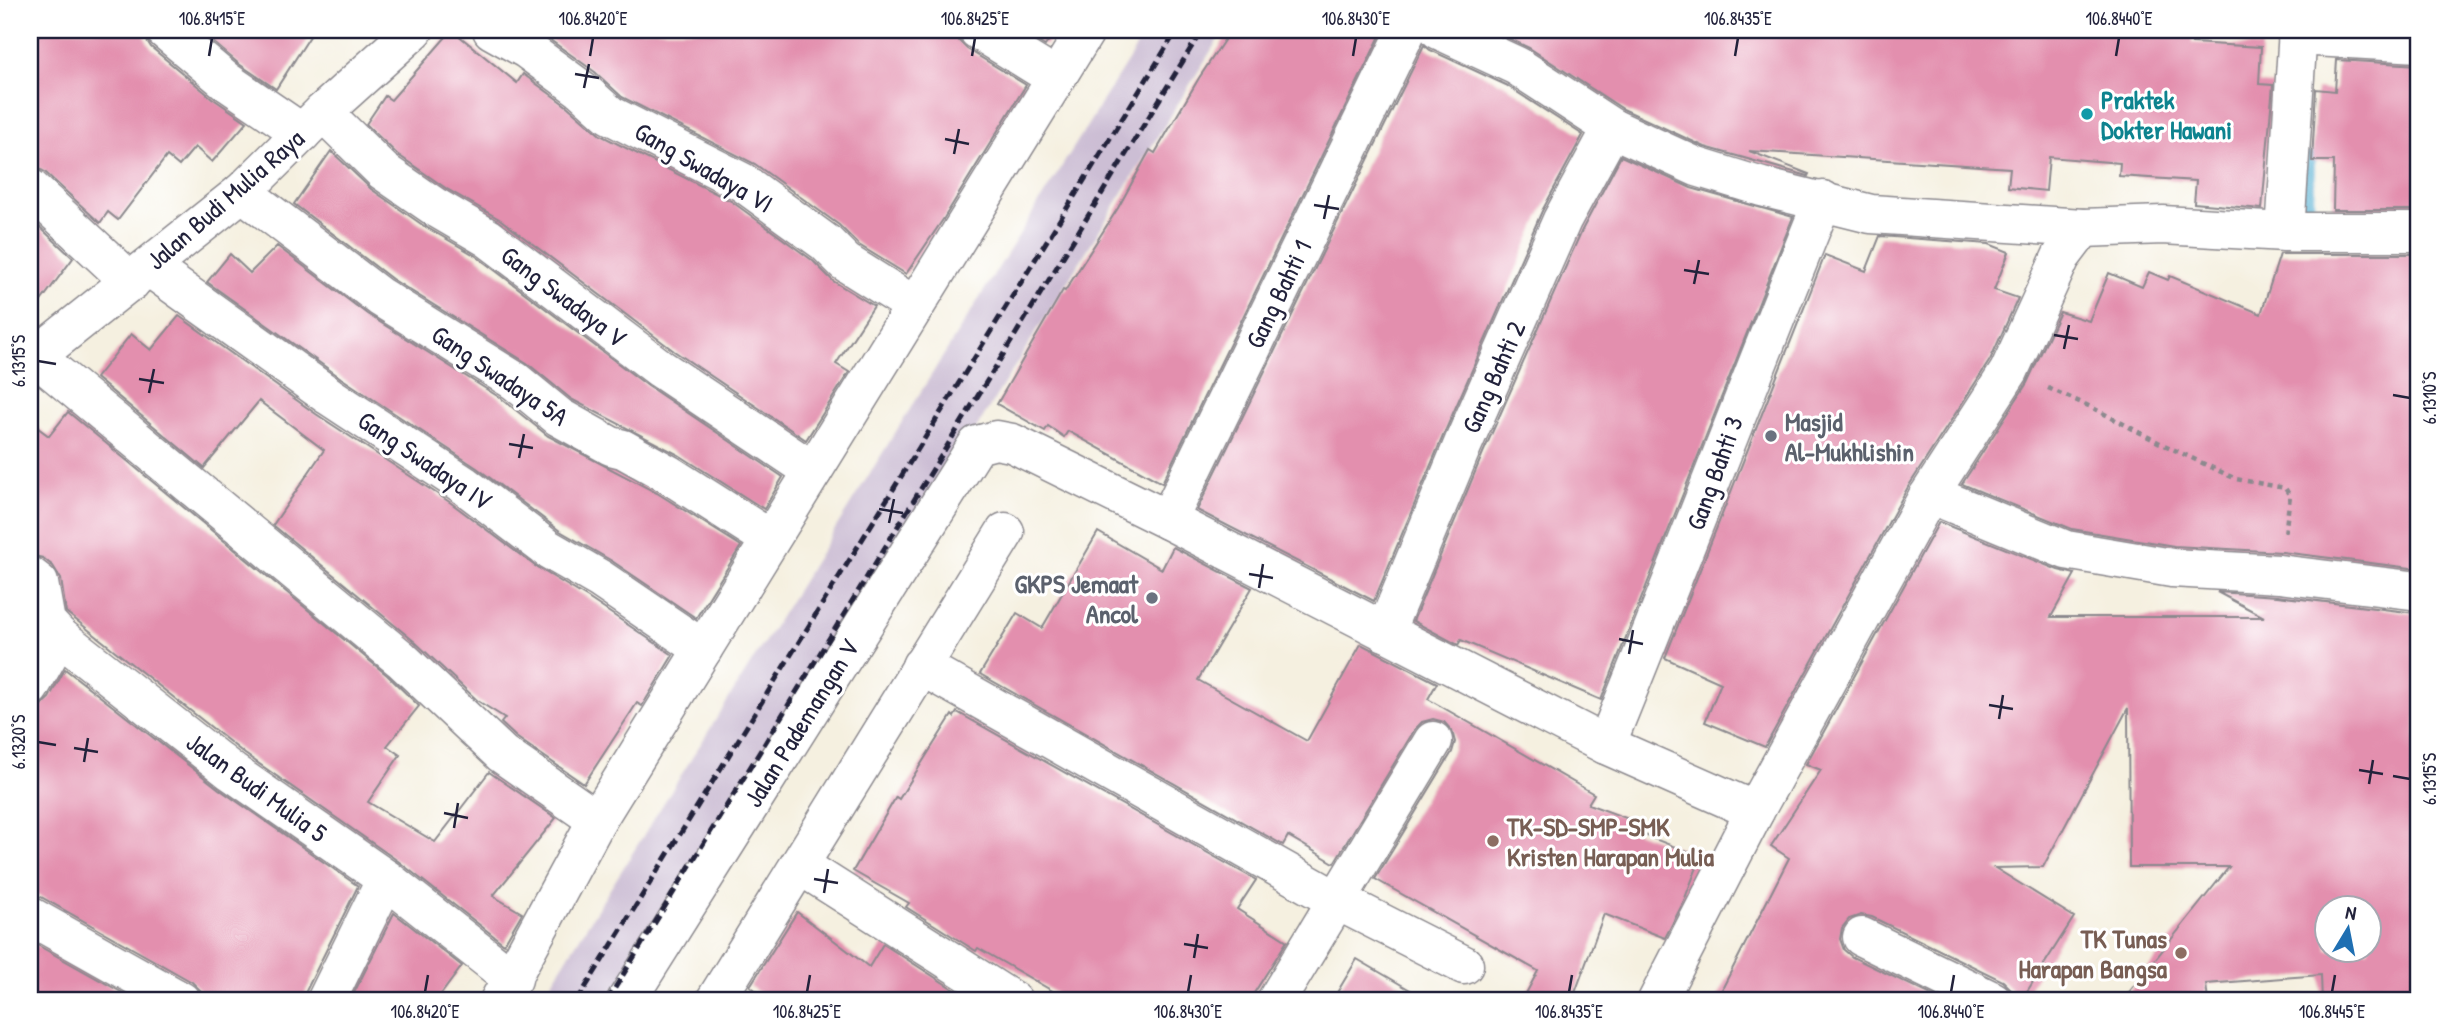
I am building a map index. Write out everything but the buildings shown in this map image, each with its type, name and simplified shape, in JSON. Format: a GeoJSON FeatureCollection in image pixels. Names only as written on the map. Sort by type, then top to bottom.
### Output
{"type":"FeatureCollection","features":[{"type":"Feature","properties":{"kind":"street","name":"Gang Swadaya V"},"geometry":{"type":"LineString","coordinates":[[165,30],[226,81],[313,122],[435,207],[488,238],[661,369],[813,471]]}},
{"type":"Feature","properties":{"kind":"street","name":"Jalan Budi Mulia Raya"},"geometry":{"type":"LineString","coordinates":[[32,357],[140,275],[242,192],[313,122],[414,30]]}},
{"type":"Feature","properties":{"kind":"street","name":"Gang Swadaya VI"},"geometry":{"type":"LineString","coordinates":[[492,30],[553,68],[610,115],[742,182],[826,243],[845,262],[915,306]]}},
{"type":"Feature","properties":{"kind":"street"},"geometry":{"type":"LineString","coordinates":[[978,30],[1056,78]]}},
{"type":"Feature","properties":{"kind":"street"},"geometry":{"type":"LineString","coordinates":[[506,990],[597,820],[1086,30]]}},
{"type":"Feature","properties":{"kind":"street","name":"Gang Bahti 1"},"geometry":{"type":"LineString","coordinates":[[1167,520],[1407,30]]}},
{"type":"Feature","properties":{"kind":"street"},"geometry":{"type":"LineString","coordinates":[[1439,30],[1517,66],[1612,128],[1698,167],[1762,187],[1871,214],[2074,240],[2163,225],[2304,232],[2419,232]]}},
{"type":"Feature","properties":{"kind":"street"},"geometry":{"type":"LineString","coordinates":[[2304,232],[2307,35],[2419,43]]}},
{"type":"Feature","properties":{"kind":"street","name":"Gang Bahti 2"},"geometry":{"type":"LineString","coordinates":[[1385,632],[1463,444],[1557,233],[1612,128]]}},
{"type":"Feature","properties":{"kind":"street","name":"Gang Swadaya IV"},"geometry":{"type":"LineString","coordinates":[[30,188],[140,275],[464,485],[548,549],[600,579],[703,649]]}},
{"type":"Feature","properties":{"kind":"street","name":"Gang Swadaya 5A"},"geometry":{"type":"LineString","coordinates":[[242,192],[380,297],[515,381],[559,417],[668,474],[771,539]]}},
{"type":"Feature","properties":{"kind":"street","name":"Gang Bahti 3"},"geometry":{"type":"LineString","coordinates":[[1606,745],[1699,516],[1743,395],[1823,201]]}},
{"type":"Feature","properties":{"kind":"street"},"geometry":{"type":"LineString","coordinates":[[1657,1001],[1744,807],[1927,498],[2008,371],[2074,240]]}},
{"type":"Feature","properties":{"kind":"street"},"geometry":{"type":"LineString","coordinates":[[32,357],[401,659],[502,754],[597,820]]}},
{"type":"Feature","properties":{"kind":"street","name":"Jalan Pademangan V"},"geometry":{"type":"LineString","coordinates":[[626,1001],[977,445],[996,440],[1012,443],[1167,520]]}},
{"type":"Feature","properties":{"kind":"street"},"geometry":{"type":"LineString","coordinates":[[1927,498],[1944,500],[2066,550],[2172,568],[2279,574],[2419,592]]}},
{"type":"Feature","properties":{"kind":"street"},"geometry":{"type":"LineString","coordinates":[[1167,520],[1606,745],[1744,807]]}},
{"type":"Feature","properties":{"kind":"street"},"geometry":{"type":"LineString","coordinates":[[715,1001],[801,866],[1005,532]]}},
{"type":"Feature","properties":{"kind":"street","name":"Jalan Budi Mulia 5"},"geometry":{"type":"LineString","coordinates":[[30,576],[39,583],[46,622],[59,636],[232,772],[386,878],[506,990]]}},
{"type":"Feature","properties":{"kind":"street"},"geometry":{"type":"LineString","coordinates":[[30,687],[59,636]]}},
{"type":"Feature","properties":{"kind":"street"},"geometry":{"type":"LineString","coordinates":[[921,666],[1336,900],[1464,965]]}},
{"type":"Feature","properties":{"kind":"street"},"geometry":{"type":"LineString","coordinates":[[1276,1001],[1433,741]]}},
{"type":"Feature","properties":{"kind":"street"},"geometry":{"type":"LineString","coordinates":[[801,866],[1013,1001]]}},
{"type":"Feature","properties":{"kind":"street"},"geometry":{"type":"LineString","coordinates":[[326,1001],[386,878]]}},
{"type":"Feature","properties":{"kind":"street"},"geometry":{"type":"LineString","coordinates":[[30,916],[181,1001]]}},
{"type":"Feature","properties":{"kind":"street"},"geometry":{"type":"LineString","coordinates":[[1862,937],[1993,1001]]}},
{"type":"Feature","properties":{"kind":"path"},"geometry":{"type":"LineString","coordinates":[[2008,371],[2091,407],[2236,479],[2285,488],[2290,496],[2279,574]]}},
{"type":"Feature","properties":{"kind":"shaded area"},"geometry":{"type":"Polygon","coordinates":[[[1147,30],[1224,30],[620,1001],[540,1001],[1147,30]]]}},
{"type":"Feature","properties":{"kind":"waterway"},"geometry":{"type":"LineString","coordinates":[[2304,232],[2307,221],[2308,158]]}},
{"type":"Feature","properties":{"kind":"railway"},"geometry":{"type":"LineString","coordinates":[[577,1001],[1177,30]]}},
{"type":"Feature","properties":{"kind":"railway"},"geometry":{"type":"LineString","coordinates":[[607,1001],[1202,30]]}},
{"type":"Feature","properties":{"kind":"place","name":"Praktek Dokter Hawani"},"geometry":{"type":"Point","coordinates":[2087,114]}},
{"type":"Feature","properties":{"kind":"place","name":"Masjid Al-Mukhlishin"},"geometry":{"type":"Point","coordinates":[1771,436]}},
{"type":"Feature","properties":{"kind":"place","name":"GKPS Jemaat Ancol"},"geometry":{"type":"Point","coordinates":[1152,598]}},
{"type":"Feature","properties":{"kind":"place","name":"TK-SD-SMP-SMK Kristen Harapan Mulia"},"geometry":{"type":"Point","coordinates":[1493,841]}},
{"type":"Feature","properties":{"kind":"place","name":"TK Tunas Harapan Bangsa"},"geometry":{"type":"Point","coordinates":[2181,953]}}]}
